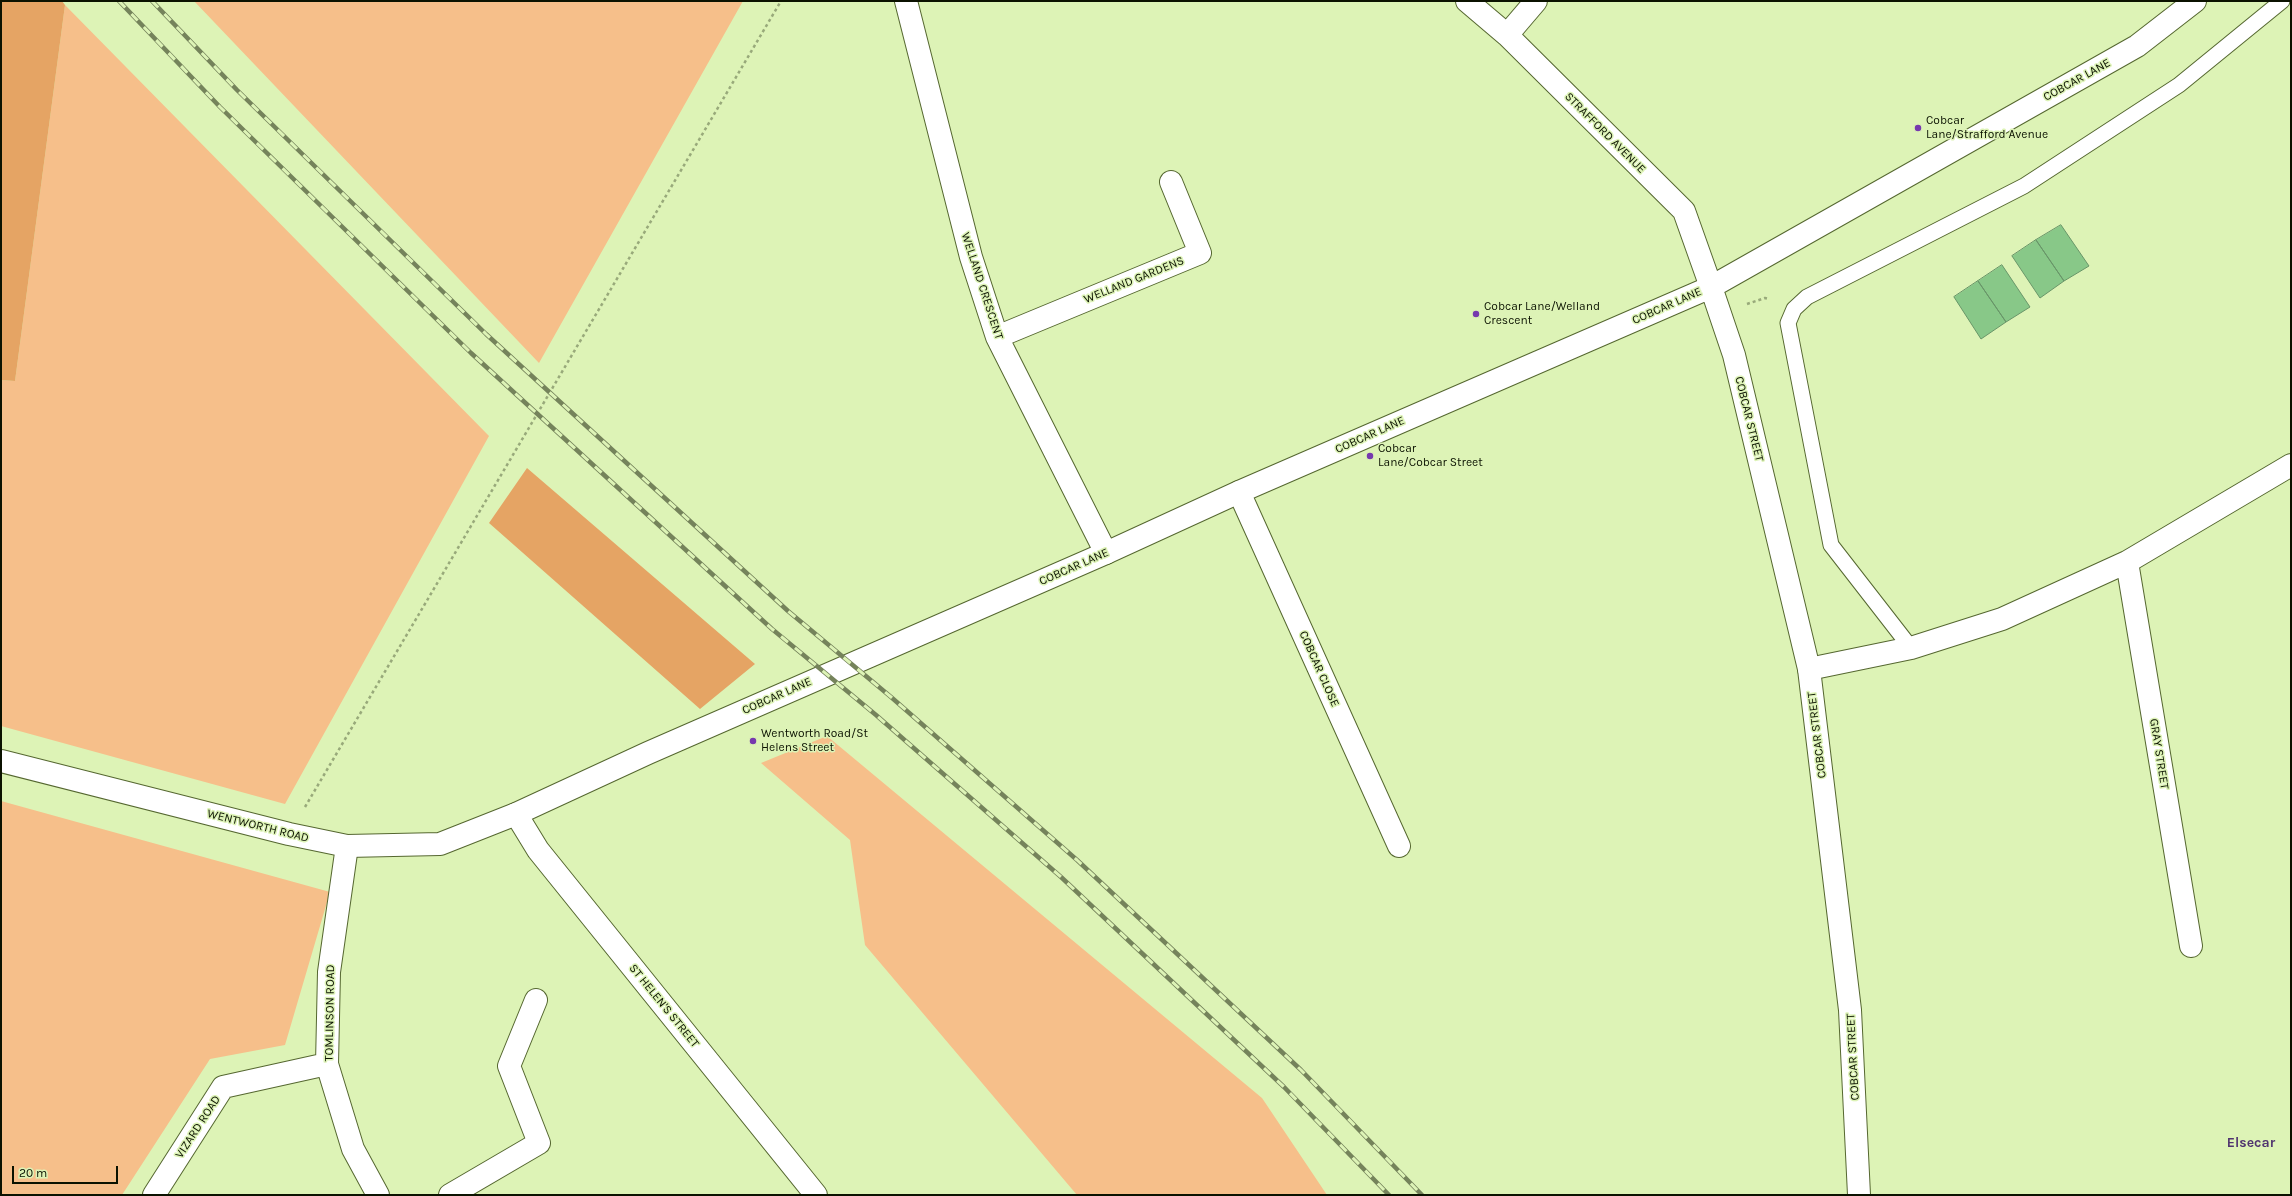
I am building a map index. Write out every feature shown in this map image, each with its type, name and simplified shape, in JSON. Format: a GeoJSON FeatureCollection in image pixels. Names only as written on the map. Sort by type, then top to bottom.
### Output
{"type":"FeatureCollection","features":[{"type":"Feature","properties":{"kind":"street","name":"WELLAND CRESCENT"},"geometry":{"type":"LineString","coordinates":[[906,1],[970,257],[997,337],[1106,553]]}},
{"type":"Feature","properties":{"kind":"street","name":"STRAFFORD AVENUE"},"geometry":{"type":"LineString","coordinates":[[1467,1],[1507,35],[1684,211],[1711,287]]}},
{"type":"Feature","properties":{"kind":"street"},"geometry":{"type":"LineString","coordinates":[[1507,35],[1536,1]]}},
{"type":"Feature","properties":{"kind":"street","name":"COBCAR LANE"},"geometry":{"type":"LineString","coordinates":[[516,814],[648,753],[1106,553],[1239,492],[1711,287],[2137,46],[2195,1]]}},
{"type":"Feature","properties":{"kind":"street","name":"WELLAND GARDENS"},"geometry":{"type":"LineString","coordinates":[[997,337],[1200,253],[1171,182]]}},
{"type":"Feature","properties":{"kind":"street","name":"COBCAR STREET"},"geometry":{"type":"LineString","coordinates":[[1711,287],[1734,355],[1809,669],[1850,1010],[1859,1195]]}},
{"type":"Feature","properties":{"kind":"street"},"geometry":{"type":"LineString","coordinates":[[1809,669],[1912,648],[2002,619],[2127,562],[2291,465]]}},
{"type":"Feature","properties":{"kind":"street","name":"COBCAR CLOSE"},"geometry":{"type":"LineString","coordinates":[[1239,492],[1399,846]]}},
{"type":"Feature","properties":{"kind":"street","name":"GRAY STREET"},"geometry":{"type":"LineString","coordinates":[[2127,562],[2191,946]]}},
{"type":"Feature","properties":{"kind":"street","name":"WENTWORTH ROAD"},"geometry":{"type":"LineString","coordinates":[[1,761],[289,834],[347,846],[440,844],[516,814]]}},
{"type":"Feature","properties":{"kind":"street","name":"ST HELEN'S STREET"},"geometry":{"type":"LineString","coordinates":[[516,814],[538,850],[816,1195]]}},
{"type":"Feature","properties":{"kind":"street","name":"TOMLINSON ROAD"},"geometry":{"type":"LineString","coordinates":[[347,846],[329,972],[327,1064],[353,1149],[378,1195]]}},
{"type":"Feature","properties":{"kind":"street"},"geometry":{"type":"LineString","coordinates":[[450,1195],[539,1143],[509,1066],[536,1000]]}},
{"type":"Feature","properties":{"kind":"street","name":"VIZARD ROAD"},"geometry":{"type":"LineString","coordinates":[[154,1195],[223,1087],[327,1064]]}},
{"type":"Feature","properties":{"kind":"lane"},"geometry":{"type":"LineString","coordinates":[[1912,648],[1832,545],[1788,323],[1794,309],[1806,297],[2024,186],[2179,85],[2282,1]]}},
{"type":"Feature","properties":{"kind":"path"},"geometry":{"type":"LineString","coordinates":[[289,834],[781,1]]}},
{"type":"Feature","properties":{"kind":"path"},"geometry":{"type":"LineString","coordinates":[[1720,314],[1765,298],[1794,309]]}},
{"type":"Feature","properties":{"kind":"shaded area"},"geometry":{"type":"Polygon","coordinates":[[[1,1],[62,1],[65,5],[15,381],[1,380],[1,1]]]}},
{"type":"Feature","properties":{"kind":"shaded area"},"geometry":{"type":"Polygon","coordinates":[[[194,1],[743,1],[539,363],[194,1]]]}},
{"type":"Feature","properties":{"kind":"shaded area"},"geometry":{"type":"Polygon","coordinates":[[[65,5],[489,436],[285,804],[1,726],[1,380],[15,381],[65,5]]]}},
{"type":"Feature","properties":{"kind":"shaded area"},"geometry":{"type":"Polygon","coordinates":[[[527,468],[755,664],[700,709],[489,523],[527,468]]]}},
{"type":"Feature","properties":{"kind":"shaded area"},"geometry":{"type":"Polygon","coordinates":[[[827,736],[1262,1098],[1327,1195],[1077,1195],[865,945],[850,840],[761,763],[827,736]]]}},
{"type":"Feature","properties":{"kind":"shaded area"},"geometry":{"type":"Polygon","coordinates":[[[1,801],[330,892],[285,1045],[210,1059],[122,1195],[1,1195],[1,801]]]}},
{"type":"Feature","properties":{"kind":"building"},"geometry":{"type":"Polygon","coordinates":[[[2061,225],[2089,266],[2064,281],[2036,240],[2061,225]]]}},
{"type":"Feature","properties":{"kind":"building"},"geometry":{"type":"Polygon","coordinates":[[[2036,240],[2064,281],[2040,298],[2012,256],[2036,240]]]}},
{"type":"Feature","properties":{"kind":"building"},"geometry":{"type":"Polygon","coordinates":[[[2002,265],[2030,307],[2006,322],[1978,281],[2002,265]]]}},
{"type":"Feature","properties":{"kind":"building"},"geometry":{"type":"Polygon","coordinates":[[[1978,281],[2006,322],[1981,339],[1954,297],[1978,281]]]}},
{"type":"Feature","properties":{"kind":"railway"},"geometry":{"type":"LineString","coordinates":[[119,1],[220,107],[471,353],[772,629],[876,715],[1061,877],[1284,1087],[1389,1195]]}},
{"type":"Feature","properties":{"kind":"railway"},"geometry":{"type":"LineString","coordinates":[[152,1],[237,90],[486,334],[788,611],[891,697],[1077,860],[1301,1070],[1422,1195]]}},
{"type":"Feature","properties":{"kind":"place","name":"Cobcar Lane/Strafford Avenue"},"geometry":{"type":"Point","coordinates":[1918,128]}},
{"type":"Feature","properties":{"kind":"place","name":"Cobcar Lane/Welland Crescent"},"geometry":{"type":"Point","coordinates":[1476,314]}},
{"type":"Feature","properties":{"kind":"place","name":"Cobcar Lane/Cobcar Street"},"geometry":{"type":"Point","coordinates":[1370,456]}},
{"type":"Feature","properties":{"kind":"place","name":"Wentworth Road/St Helens Street"},"geometry":{"type":"Point","coordinates":[753,741]}},
{"type":"Feature","properties":{"kind":"district","name":"Elsecar"},"geometry":{"type":"Point","coordinates":[2251,1143]}}]}
